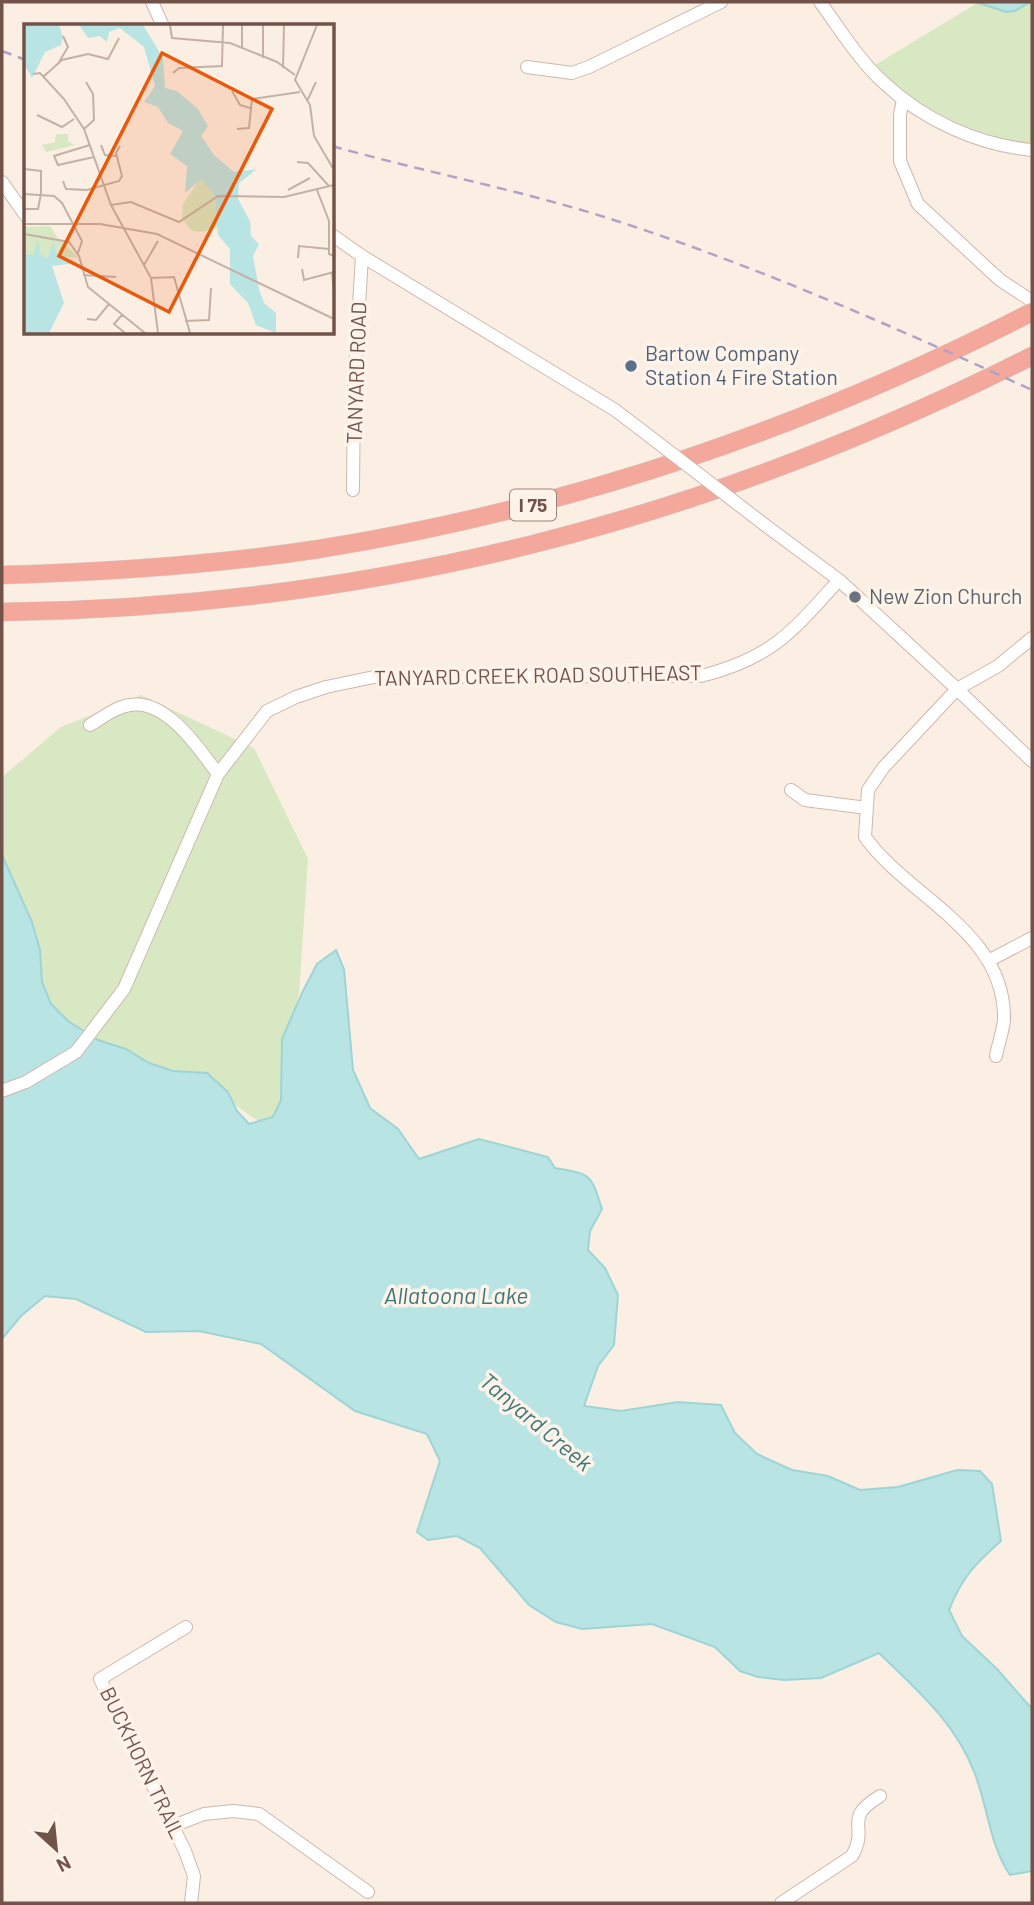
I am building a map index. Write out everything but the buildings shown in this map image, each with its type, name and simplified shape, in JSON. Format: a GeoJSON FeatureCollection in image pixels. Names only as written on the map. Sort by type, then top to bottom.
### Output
{"type":"FeatureCollection","features":[{"type":"Feature","properties":{"kind":"highway","name":"I 75"},"geometry":{"type":"LineString","coordinates":[[2,575],[135,568],[275,555],[388,537],[547,502],[672,465],[808,415],[959,349],[1032,312]]}},
{"type":"Feature","properties":{"kind":"highway","name":"I 75"},"geometry":{"type":"LineString","coordinates":[[2,612],[139,607],[253,597],[396,575],[558,539],[646,514],[789,465],[911,415],[1032,356]]}},
{"type":"Feature","properties":{"kind":"street"},"geometry":{"type":"LineString","coordinates":[[152,2],[162,24]]}},
{"type":"Feature","properties":{"kind":"street"},"geometry":{"type":"LineString","coordinates":[[527,67],[572,72],[589,68],[721,2]]}},
{"type":"Feature","properties":{"kind":"street"},"geometry":{"type":"LineString","coordinates":[[820,2],[869,67],[903,99],[929,117],[967,134],[994,143],[1032,150]]}},
{"type":"Feature","properties":{"kind":"street"},"geometry":{"type":"LineString","coordinates":[[903,99],[900,115],[900,161],[918,204],[1000,280],[1032,300]]}},
{"type":"Feature","properties":{"kind":"street"},"geometry":{"type":"LineString","coordinates":[[2,182],[24,213]]}},
{"type":"Feature","properties":{"kind":"street"},"geometry":{"type":"LineString","coordinates":[[334,236],[615,410],[839,580],[1032,761]]}},
{"type":"Feature","properties":{"kind":"street","name":"TANYARD ROAD"},"geometry":{"type":"LineString","coordinates":[[353,490],[354,388],[362,256]]}},
{"type":"Feature","properties":{"kind":"street","name":"TANYARD CREEK ROAD SOUTHEAST"},"geometry":{"type":"LineString","coordinates":[[2,1091],[26,1082],[76,1052],[124,989],[218,774],[267,711],[326,687],[374,677],[701,676],[735,667],[764,653],[793,631],[839,580]]}},
{"type":"Feature","properties":{"kind":"street"},"geometry":{"type":"LineString","coordinates":[[996,1056],[1004,1020],[1000,983],[988,961],[962,927],[878,855],[865,837],[867,808],[869,790],[883,768],[957,689],[998,666],[1032,638]]}},
{"type":"Feature","properties":{"kind":"street"},"geometry":{"type":"LineString","coordinates":[[90,724],[132,704],[145,706],[164,714],[188,734],[218,774]]}},
{"type":"Feature","properties":{"kind":"street"},"geometry":{"type":"LineString","coordinates":[[791,790],[805,800],[867,808]]}},
{"type":"Feature","properties":{"kind":"street"},"geometry":{"type":"LineString","coordinates":[[988,961],[1032,938]]}},
{"type":"Feature","properties":{"kind":"street","name":"BUCKHORN TRAIL"},"geometry":{"type":"LineString","coordinates":[[186,1627],[100,1679],[186,1851],[194,1876],[191,1903]]}},
{"type":"Feature","properties":{"kind":"street"},"geometry":{"type":"LineString","coordinates":[[781,1903],[852,1856],[859,1844],[858,1816],[863,1806],[880,1796]]}},
{"type":"Feature","properties":{"kind":"street"},"geometry":{"type":"LineString","coordinates":[[173,1826],[204,1814],[233,1811],[259,1814],[368,1892]]}},
{"type":"Feature","properties":{"kind":"green space"},"geometry":{"type":"Polygon","coordinates":[[[979,2],[1032,2],[1032,145],[987,134],[947,118],[909,95],[875,65],[979,2]]]}},
{"type":"Feature","properties":{"kind":"green space"},"geometry":{"type":"Polygon","coordinates":[[[141,695],[254,748],[308,859],[299,994],[286,1040],[288,1100],[271,1130],[238,1107],[211,1081],[107,1053],[51,1021],[2,923],[2,777],[61,727],[141,695]]]}},
{"type":"Feature","properties":{"kind":"water"},"geometry":{"type":"Polygon","coordinates":[[[976,2],[1030,2],[1015,11],[1006,12],[976,2]]]}},
{"type":"Feature","properties":{"kind":"water","name":"Allatoona Lake"},"geometry":{"type":"Polygon","coordinates":[[[2,855],[32,922],[40,950],[42,982],[51,1004],[68,1021],[98,1040],[126,1049],[149,1063],[173,1071],[207,1073],[228,1092],[237,1111],[249,1124],[273,1117],[281,1100],[282,1039],[317,964],[336,950],[344,969],[353,1070],[370,1108],[398,1129],[419,1159],[479,1139],[548,1157],[555,1168],[583,1174],[588,1178],[602,1209],[590,1231],[588,1250],[605,1268],[618,1295],[614,1345],[598,1366],[584,1406],[621,1411],[678,1402],[721,1405],[735,1433],[757,1454],[792,1470],[828,1476],[860,1490],[898,1487],[957,1470],[980,1471],[992,1484],[1001,1541],[970,1572],[949,1610],[962,1636],[997,1669],[1032,1709],[1032,1871],[1010,1875],[998,1852],[975,1774],[957,1739],[934,1708],[879,1653],[821,1678],[784,1680],[758,1677],[740,1671],[715,1647],[652,1624],[582,1629],[556,1622],[529,1605],[480,1548],[457,1536],[428,1540],[417,1532],[440,1461],[427,1434],[355,1411],[261,1344],[199,1331],[146,1332],[76,1299],[45,1296],[21,1316],[2,1339],[2,855]]]}},
{"type":"Feature","properties":{"kind":"railway"},"geometry":{"type":"LineString","coordinates":[[2,51],[24,59]]}},
{"type":"Feature","properties":{"kind":"railway"},"geometry":{"type":"LineString","coordinates":[[334,147],[549,201],[673,240],[828,300],[1032,390]]}},
{"type":"Feature","properties":{"kind":"place","name":"Bartow Company Station 4 Fire Station"},"geometry":{"type":"Point","coordinates":[631,366]}},
{"type":"Feature","properties":{"kind":"place","name":"New Zion Church"},"geometry":{"type":"Point","coordinates":[855,597]}},
{"type":"Feature","properties":{"kind":"water label","name":"Tanyard Creek"},"geometry":{"type":"Point","coordinates":[536,1422]}}]}
